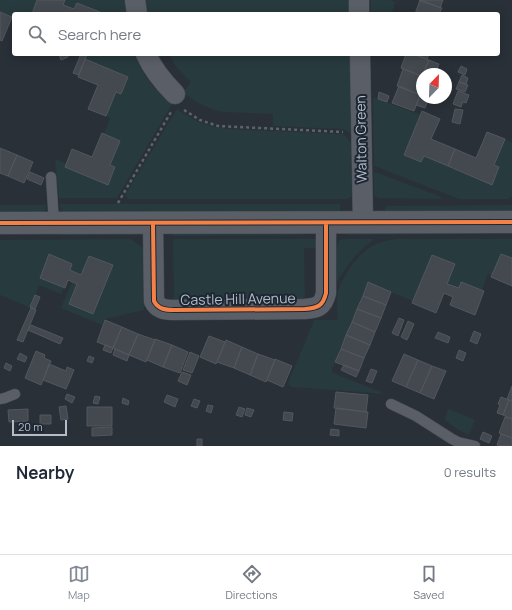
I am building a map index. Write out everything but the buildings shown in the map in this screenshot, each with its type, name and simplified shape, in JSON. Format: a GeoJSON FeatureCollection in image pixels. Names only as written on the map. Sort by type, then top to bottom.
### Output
{"type":"FeatureCollection","features":[{"type":"Feature","properties":{"kind":"street"},"geometry":{"type":"LineString","coordinates":[[135,0],[137,12]]}},
{"type":"Feature","properties":{"kind":"street"},"geometry":{"type":"LineString","coordinates":[[359,0],[359,12]]}},
{"type":"Feature","properties":{"kind":"street"},"geometry":{"type":"LineString","coordinates":[[147,56],[176,105]]}},
{"type":"Feature","properties":{"kind":"street","name":"Walton Green"},"geometry":{"type":"LineString","coordinates":[[360,56],[363,223]]}},
{"type":"Feature","properties":{"kind":"street"},"geometry":{"type":"LineString","coordinates":[[0,223],[512,222]]}},
{"type":"Feature","properties":{"kind":"street","name":"Castle Hill Avenue"},"geometry":{"type":"LineString","coordinates":[[153,223],[154,301],[162,309],[174,310],[305,309],[314,308],[321,305],[325,300],[326,292],[326,223]]}},
{"type":"Feature","properties":{"kind":"lane"},"geometry":{"type":"LineString","coordinates":[[51,177],[54,223]]}},
{"type":"Feature","properties":{"kind":"lane"},"geometry":{"type":"LineString","coordinates":[[0,399],[15,394]]}},
{"type":"Feature","properties":{"kind":"lane"},"geometry":{"type":"LineString","coordinates":[[391,404],[416,416],[458,442],[475,446]]}},
{"type":"Feature","properties":{"kind":"path"},"geometry":{"type":"LineString","coordinates":[[106,222],[176,105],[200,120],[218,126],[341,132],[348,135],[355,141],[362,143]]}},
{"type":"Feature","properties":{"kind":"green space"},"geometry":{"type":"Polygon","coordinates":[[[0,0],[37,0],[33,12],[12,12],[12,17],[0,12],[0,0]]]}},
{"type":"Feature","properties":{"kind":"green space"},"geometry":{"type":"Polygon","coordinates":[[[65,0],[125,0],[127,12],[100,12],[77,3],[74,9],[63,5],[65,0]]]}},
{"type":"Feature","properties":{"kind":"green space"},"geometry":{"type":"Polygon","coordinates":[[[142,0],[354,0],[354,12],[144,12],[142,0]]]}},
{"type":"Feature","properties":{"kind":"green space"},"geometry":{"type":"Polygon","coordinates":[[[371,0],[390,0],[395,2],[392,12],[371,12],[371,0]]]}},
{"type":"Feature","properties":{"kind":"green space"},"geometry":{"type":"Polygon","coordinates":[[[86,56],[136,56],[145,76],[160,94],[172,104],[117,198],[59,198],[55,159],[66,163],[65,167],[108,184],[115,167],[110,165],[120,141],[104,134],[110,118],[106,116],[116,92],[121,94],[128,77],[85,59],[86,56]]]}},
{"type":"Feature","properties":{"kind":"green space"},"geometry":{"type":"Polygon","coordinates":[[[170,56],[354,56],[354,136],[341,129],[273,126],[273,114],[217,111],[200,104],[183,93],[191,82],[176,66],[170,56]]]}},
{"type":"Feature","properties":{"kind":"green space"},"geometry":{"type":"Polygon","coordinates":[[[374,98],[421,115],[404,155],[421,162],[424,156],[491,184],[494,165],[505,139],[512,143],[512,196],[508,199],[459,199],[374,166],[374,98]]]}},
{"type":"Feature","properties":{"kind":"green space"},"geometry":{"type":"Polygon","coordinates":[[[177,109],[200,122],[227,129],[343,134],[351,144],[351,197],[347,199],[128,199],[125,195],[177,109]]]}},
{"type":"Feature","properties":{"kind":"green space"},"geometry":{"type":"Polygon","coordinates":[[[375,172],[443,199],[378,198],[374,195],[375,172]]]}},
{"type":"Feature","properties":{"kind":"green space"},"geometry":{"type":"Polygon","coordinates":[[[60,204],[340,204],[340,213],[65,213],[61,210],[60,204]]]}},
{"type":"Feature","properties":{"kind":"green space"},"geometry":{"type":"Polygon","coordinates":[[[0,205],[47,205],[46,209],[41,213],[0,214],[0,205]]]}},
{"type":"Feature","properties":{"kind":"green space"},"geometry":{"type":"Polygon","coordinates":[[[512,205],[512,213],[385,214],[385,206],[512,205]]]}},
{"type":"Feature","properties":{"kind":"green space"},"geometry":{"type":"Polygon","coordinates":[[[304,230],[304,235],[173,236],[173,231],[304,230]]]}},
{"type":"Feature","properties":{"kind":"green space"},"geometry":{"type":"Polygon","coordinates":[[[347,231],[474,231],[473,234],[347,235],[347,231]]]}},
{"type":"Feature","properties":{"kind":"green space"},"geometry":{"type":"Polygon","coordinates":[[[61,232],[138,234],[140,235],[61,235],[61,232]]]}},
{"type":"Feature","properties":{"kind":"green space"},"geometry":{"type":"Polygon","coordinates":[[[131,239],[143,248],[144,310],[105,319],[102,325],[61,308],[72,282],[112,265],[89,256],[81,275],[70,270],[72,264],[49,254],[40,278],[64,288],[61,294],[39,285],[31,308],[0,295],[0,240],[131,239]]]}},
{"type":"Feature","properties":{"kind":"green space"},"geometry":{"type":"Polygon","coordinates":[[[173,239],[317,239],[319,248],[304,248],[305,303],[174,304],[173,239]]]}},
{"type":"Feature","properties":{"kind":"green space"},"geometry":{"type":"Polygon","coordinates":[[[342,239],[373,240],[354,258],[338,280],[337,246],[339,241],[342,239]]]}},
{"type":"Feature","properties":{"kind":"green space"},"geometry":{"type":"Polygon","coordinates":[[[396,239],[512,239],[512,258],[501,254],[492,275],[488,274],[482,290],[461,282],[459,288],[447,284],[455,265],[432,255],[413,301],[368,283],[331,372],[385,394],[291,387],[288,383],[314,320],[338,320],[338,292],[346,273],[367,249],[378,243],[396,239]]]}},
{"type":"Feature","properties":{"kind":"green space"},"geometry":{"type":"Polygon","coordinates":[[[449,409],[475,420],[469,435],[446,421],[445,417],[449,409]]]}},
{"type":"Feature","properties":{"kind":"cycle path"},"geometry":{"type":"LineString","coordinates":[[0,223],[512,222]]}},
{"type":"Feature","properties":{"kind":"cycle path"},"geometry":{"type":"LineString","coordinates":[[153,223],[154,301],[158,306],[168,310],[305,309],[319,306],[326,293],[326,223]]}}]}
